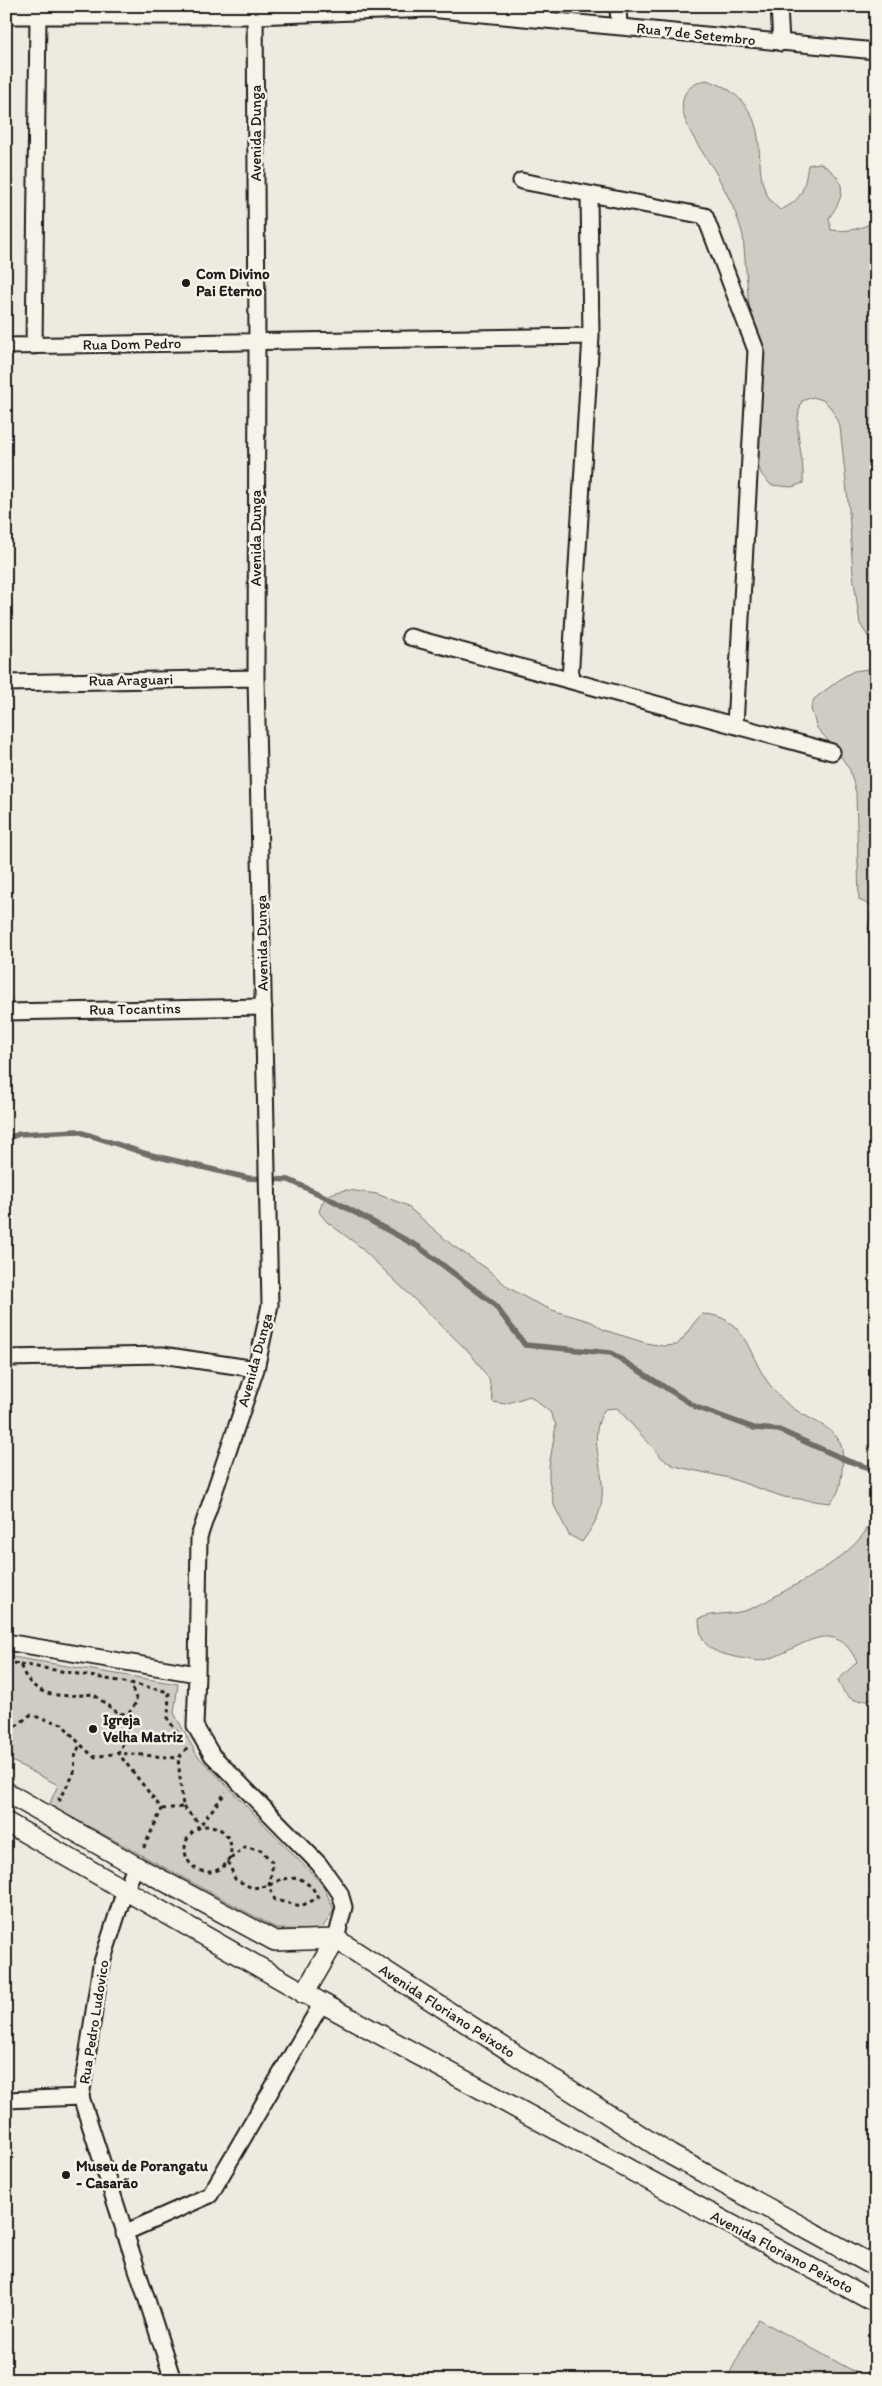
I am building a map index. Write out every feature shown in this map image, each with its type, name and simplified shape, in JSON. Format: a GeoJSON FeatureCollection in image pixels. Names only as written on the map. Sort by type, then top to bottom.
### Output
{"type":"FeatureCollection","features":[{"type":"Feature","properties":{"kind":"street"},"geometry":{"type":"LineString","coordinates":[[618,6],[619,26]]}},
{"type":"Feature","properties":{"kind":"street"},"geometry":{"type":"LineString","coordinates":[[779,6],[781,43]]}},
{"type":"Feature","properties":{"kind":"street","name":"Rua 7 de Setembro"},"geometry":{"type":"LineString","coordinates":[[6,16],[429,8],[876,51]]}},
{"type":"Feature","properties":{"kind":"street","name":"Avenida Dunga"},"geometry":{"type":"LineString","coordinates":[[255,11],[257,341],[256,678],[270,1305],[256,1370],[199,1537],[195,1726],[212,1755],[319,1864],[340,1893],[344,1907],[336,1939]]}},
{"type":"Feature","properties":{"kind":"street"},"geometry":{"type":"LineString","coordinates":[[34,346],[38,16]]}},
{"type":"Feature","properties":{"kind":"street"},"geometry":{"type":"LineString","coordinates":[[521,181],[706,216],[756,350],[735,725]]}},
{"type":"Feature","properties":{"kind":"street"},"geometry":{"type":"LineString","coordinates":[[570,680],[591,336],[589,194]]}},
{"type":"Feature","properties":{"kind":"street","name":"Rua Dom Pedro"},"geometry":{"type":"LineString","coordinates":[[6,346],[591,336]]}},
{"type":"Feature","properties":{"kind":"street"},"geometry":{"type":"LineString","coordinates":[[410,636],[832,752]]}},
{"type":"Feature","properties":{"kind":"street","name":"Rua Araguari"},"geometry":{"type":"LineString","coordinates":[[6,683],[256,678]]}},
{"type":"Feature","properties":{"kind":"street","name":"Rua Tocantins"},"geometry":{"type":"LineString","coordinates":[[6,1012],[264,1007]]}},
{"type":"Feature","properties":{"kind":"street"},"geometry":{"type":"LineString","coordinates":[[6,1358],[162,1355],[256,1370]]}},
{"type":"Feature","properties":{"kind":"street"},"geometry":{"type":"LineString","coordinates":[[6,1642],[197,1674]]}},
{"type":"Feature","properties":{"kind":"street"},"geometry":{"type":"LineString","coordinates":[[6,1792],[139,1858],[275,1941],[336,1939]]}},
{"type":"Feature","properties":{"kind":"street","name":"Avenida Floriano Peixoto"},"geometry":{"type":"LineString","coordinates":[[6,1822],[304,1994],[876,2303]]}},
{"type":"Feature","properties":{"kind":"street","name":"Rua Pedro Ludovico"},"geometry":{"type":"LineString","coordinates":[[139,1858],[125,1890],[101,1965],[81,2097],[173,2380]]}},
{"type":"Feature","properties":{"kind":"street"},"geometry":{"type":"LineString","coordinates":[[304,1994],[336,1939]]}},
{"type":"Feature","properties":{"kind":"street","name":"Avenida Floriano Peixoto"},"geometry":{"type":"LineString","coordinates":[[336,1939],[671,2155],[876,2267]]}},
{"type":"Feature","properties":{"kind":"street"},"geometry":{"type":"LineString","coordinates":[[124,2233],[210,2194],[322,2003]]}},
{"type":"Feature","properties":{"kind":"street"},"geometry":{"type":"LineString","coordinates":[[6,2100],[81,2097]]}},
{"type":"Feature","properties":{"kind":"street"},"geometry":{"type":"LineString","coordinates":[[656,2184],[671,2155]]}},
{"type":"Feature","properties":{"kind":"street"},"geometry":{"type":"LineString","coordinates":[[797,2260],[811,2232]]}},
{"type":"Feature","properties":{"kind":"path"},"geometry":{"type":"LineString","coordinates":[[6,1662],[130,1683],[169,1692],[168,1719],[188,1747],[178,1758],[183,1807],[196,1820],[198,1828]]}},
{"type":"Feature","properties":{"kind":"path"},"geometry":{"type":"LineString","coordinates":[[20,1664],[24,1675],[40,1691],[56,1697],[93,1694],[119,1714],[127,1736],[118,1753]]}},
{"type":"Feature","properties":{"kind":"path"},"geometry":{"type":"LineString","coordinates":[[119,1714],[129,1713],[137,1701],[130,1683]]}},
{"type":"Feature","properties":{"kind":"path"},"geometry":{"type":"LineString","coordinates":[[6,1739],[15,1727],[30,1715],[62,1724],[94,1757],[118,1753],[178,1758]]}},
{"type":"Feature","properties":{"kind":"path"},"geometry":{"type":"LineString","coordinates":[[63,1805],[59,1799],[74,1774],[75,1758],[80,1744]]}},
{"type":"Feature","properties":{"kind":"path"},"geometry":{"type":"LineString","coordinates":[[118,1753],[162,1810]]}},
{"type":"Feature","properties":{"kind":"path"},"geometry":{"type":"LineString","coordinates":[[198,1828],[230,1787]]}},
{"type":"Feature","properties":{"kind":"path"},"geometry":{"type":"LineString","coordinates":[[162,1810],[183,1807]]}},
{"type":"Feature","properties":{"kind":"path"},"geometry":{"type":"LineString","coordinates":[[139,1858],[162,1810]]}},
{"type":"Feature","properties":{"kind":"path"},"geometry":{"type":"LineString","coordinates":[[228,1861],[223,1867],[208,1873],[196,1870],[190,1865],[185,1854],[184,1846],[191,1832],[206,1826],[217,1828],[224,1832],[230,1842],[231,1849],[228,1861],[235,1879],[252,1888],[269,1886],[281,1879],[299,1878],[312,1887],[318,1898],[301,1906],[275,1900],[269,1886],[273,1864],[262,1850],[245,1847],[228,1861]]}},
{"type":"Feature","properties":{"kind":"shaded area"},"geometry":{"type":"Polygon","coordinates":[[[706,80],[732,92],[744,104],[752,117],[757,131],[764,187],[770,199],[780,210],[798,198],[805,181],[808,165],[820,163],[836,175],[841,188],[839,202],[829,218],[831,230],[843,231],[854,229],[876,221],[876,649],[860,624],[853,574],[849,510],[840,427],[831,408],[823,400],[813,397],[802,401],[799,411],[798,431],[803,483],[792,487],[771,485],[762,475],[753,455],[762,354],[749,306],[743,236],[728,197],[694,138],[683,110],[684,97],[691,87],[706,80]]]}},
{"type":"Feature","properties":{"kind":"shaded area"},"geometry":{"type":"Polygon","coordinates":[[[876,668],[876,966],[868,928],[872,906],[859,900],[856,793],[850,770],[838,752],[817,728],[811,709],[814,699],[843,677],[854,671],[876,668]]]}},
{"type":"Feature","properties":{"kind":"shaded area"},"geometry":{"type":"Polygon","coordinates":[[[348,1190],[377,1194],[406,1205],[452,1245],[486,1268],[509,1288],[552,1310],[592,1322],[604,1330],[646,1343],[663,1346],[677,1345],[702,1314],[716,1316],[727,1321],[743,1337],[760,1370],[781,1398],[787,1404],[830,1431],[840,1442],[842,1446],[842,1468],[837,1494],[830,1503],[784,1497],[729,1478],[674,1466],[662,1458],[617,1408],[605,1409],[597,1430],[596,1441],[602,1486],[600,1510],[582,1542],[569,1535],[554,1505],[549,1480],[549,1467],[556,1425],[550,1412],[530,1396],[505,1404],[493,1402],[489,1379],[471,1354],[358,1245],[327,1222],[319,1212],[323,1202],[332,1193],[348,1190]]]}},
{"type":"Feature","properties":{"kind":"shaded area"},"geometry":{"type":"Polygon","coordinates":[[[876,1509],[876,1697],[863,1701],[852,1699],[844,1692],[838,1680],[857,1662],[846,1646],[834,1638],[822,1637],[814,1639],[772,1658],[758,1661],[723,1654],[710,1648],[702,1637],[699,1619],[711,1615],[744,1611],[754,1607],[823,1569],[862,1536],[876,1509]]]}},
{"type":"Feature","properties":{"kind":"shaded area"},"geometry":{"type":"Polygon","coordinates":[[[6,1656],[178,1684],[174,1713],[197,1755],[323,1885],[334,1910],[321,1930],[278,1929],[49,1805],[58,1785],[6,1758],[6,1656]]]}},
{"type":"Feature","properties":{"kind":"shaded area"},"geometry":{"type":"Polygon","coordinates":[[[758,2319],[870,2380],[726,2380],[758,2319]]]}},
{"type":"Feature","properties":{"kind":"waterway"},"geometry":{"type":"LineString","coordinates":[[6,1139],[19,1134],[77,1131],[147,1154],[248,1178],[289,1180],[330,1199],[419,1247],[494,1304],[525,1345],[611,1353],[696,1407],[754,1428],[779,1430],[848,1461],[876,1470]]}},
{"type":"Feature","properties":{"kind":"place","name":"Com Divino Pai Eterno"},"geometry":{"type":"Point","coordinates":[186,283]}},
{"type":"Feature","properties":{"kind":"place","name":"Igreja Velha Matriz"},"geometry":{"type":"Point","coordinates":[93,1729]}},
{"type":"Feature","properties":{"kind":"place","name":"Museu de Porangatu - Casarão"},"geometry":{"type":"Point","coordinates":[66,2175]}}]}
